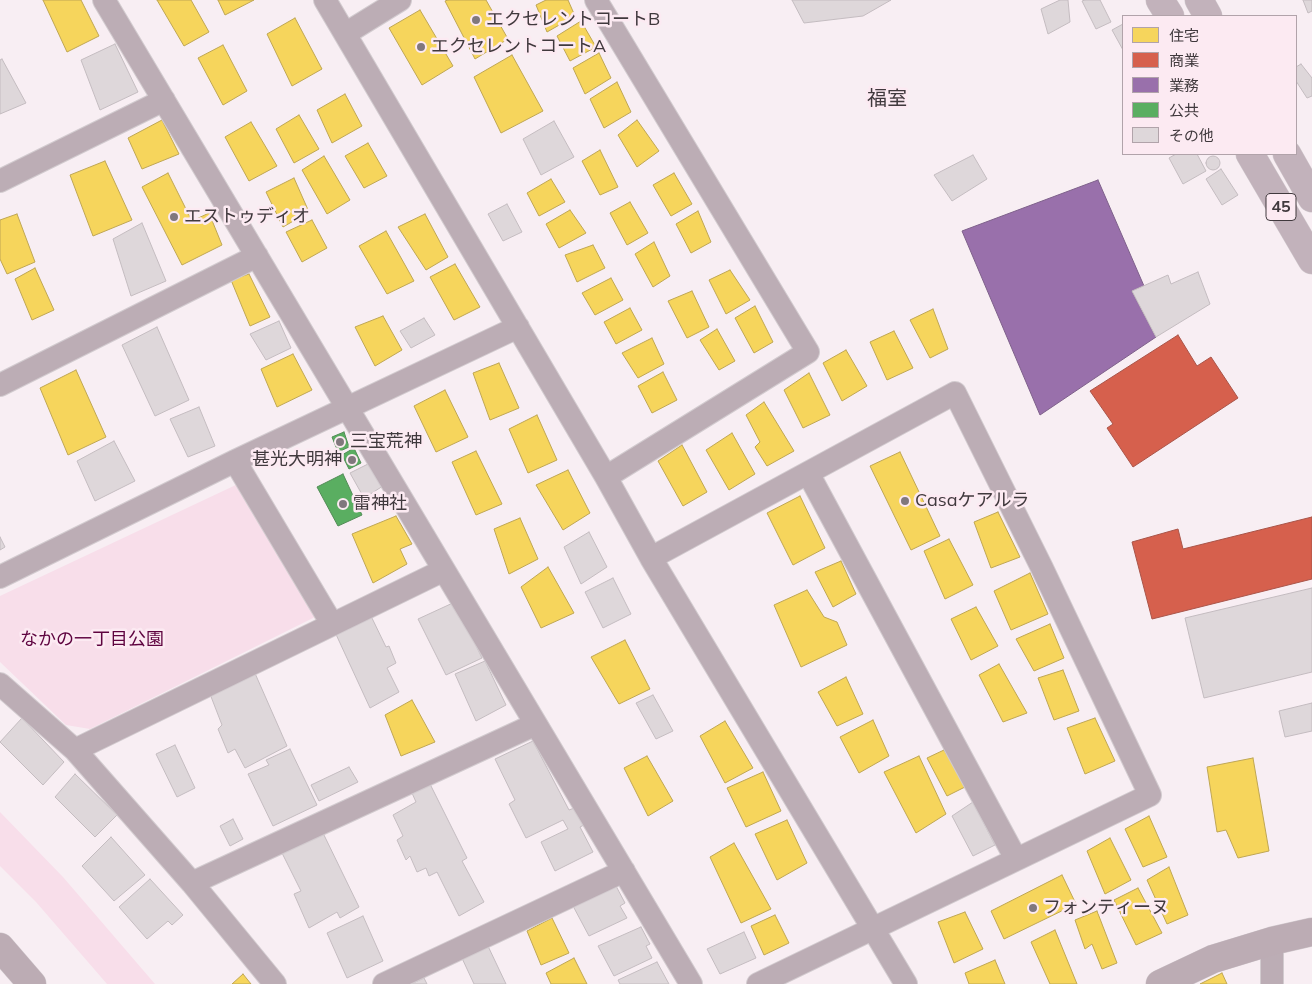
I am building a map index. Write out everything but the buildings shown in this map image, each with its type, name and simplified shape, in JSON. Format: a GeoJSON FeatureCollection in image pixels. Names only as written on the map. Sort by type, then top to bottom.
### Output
{"type":"FeatureCollection","features":[{"type":"Feature","properties":{"kind":"highway"},"geometry":{"type":"LineString","coordinates":[[1160,0],[1169,15]]}},
{"type":"Feature","properties":{"kind":"highway"},"geometry":{"type":"LineString","coordinates":[[1198,0],[1207,15]]}},
{"type":"Feature","properties":{"kind":"highway","name":"45"},"geometry":{"type":"LineString","coordinates":[[1251,155],[1312,260]]}},
{"type":"Feature","properties":{"kind":"highway","name":"45"},"geometry":{"type":"LineString","coordinates":[[1288,155],[1312,198]]}},
{"type":"Feature","properties":{"kind":"street"},"geometry":{"type":"LineString","coordinates":[[104,0],[691,984]]}},
{"type":"Feature","properties":{"kind":"street"},"geometry":{"type":"LineString","coordinates":[[325,0],[606,477],[651,558],[906,984]]}},
{"type":"Feature","properties":{"kind":"street"},"geometry":{"type":"LineString","coordinates":[[345,34],[400,0]]}},
{"type":"Feature","properties":{"kind":"street"},"geometry":{"type":"LineString","coordinates":[[596,0],[808,352],[606,477]]}},
{"type":"Feature","properties":{"kind":"street"},"geometry":{"type":"LineString","coordinates":[[0,181],[164,100]]}},
{"type":"Feature","properties":{"kind":"street"},"geometry":{"type":"LineString","coordinates":[[0,385],[257,256]]}},
{"type":"Feature","properties":{"kind":"street"},"geometry":{"type":"LineString","coordinates":[[0,577],[235,461],[518,327]]}},
{"type":"Feature","properties":{"kind":"street"},"geometry":{"type":"LineString","coordinates":[[651,558],[954,393],[1042,568],[1150,795],[758,984]]}},
{"type":"Feature","properties":{"kind":"street"},"geometry":{"type":"LineString","coordinates":[[235,461],[332,624]]}},
{"type":"Feature","properties":{"kind":"street"},"geometry":{"type":"LineString","coordinates":[[808,473],[1016,860]]}},
{"type":"Feature","properties":{"kind":"street"},"geometry":{"type":"LineString","coordinates":[[75,750],[444,570]]}},
{"type":"Feature","properties":{"kind":"street"},"geometry":{"type":"LineString","coordinates":[[0,684],[75,750],[192,883],[276,984]]}},
{"type":"Feature","properties":{"kind":"street"},"geometry":{"type":"LineString","coordinates":[[192,883],[536,724]]}},
{"type":"Feature","properties":{"kind":"street"},"geometry":{"type":"LineString","coordinates":[[384,984],[624,871]]}},
{"type":"Feature","properties":{"kind":"street"},"geometry":{"type":"LineString","coordinates":[[1160,984],[1214,959],[1272,941],[1312,932]]}},
{"type":"Feature","properties":{"kind":"street"},"geometry":{"type":"LineString","coordinates":[[1272,941],[1272,984]]}},
{"type":"Feature","properties":{"kind":"street"},"geometry":{"type":"LineString","coordinates":[[0,947],[32,984]]}},
{"type":"Feature","properties":{"kind":"green space","name":"なかの一丁目公園"},"geometry":{"type":"Polygon","coordinates":[[[240,483],[315,617],[90,729],[66,725],[0,662],[0,596],[240,483]]]}},
{"type":"Feature","properties":{"kind":"green space"},"geometry":{"type":"Polygon","coordinates":[[[0,812],[63,877],[155,984],[107,984],[36,902],[0,866],[0,812]]]}},
{"type":"Feature","properties":{"kind":"place","name":"エクセレントコートB"},"geometry":{"type":"Point","coordinates":[476,20]}},
{"type":"Feature","properties":{"kind":"place","name":"エクセレントコートA"},"geometry":{"type":"Point","coordinates":[421,47]}},
{"type":"Feature","properties":{"kind":"place","name":"エストゥディオ"},"geometry":{"type":"Point","coordinates":[174,217]}},
{"type":"Feature","properties":{"kind":"place","name":"三宝荒神"},"geometry":{"type":"Point","coordinates":[340,442]}},
{"type":"Feature","properties":{"kind":"place","name":"甚光大明神"},"geometry":{"type":"Point","coordinates":[352,460]}},
{"type":"Feature","properties":{"kind":"place","name":"Casaケアルラ"},"geometry":{"type":"Point","coordinates":[905,501]}},
{"type":"Feature","properties":{"kind":"place","name":"雷神社"},"geometry":{"type":"Point","coordinates":[343,504]}},
{"type":"Feature","properties":{"kind":"place","name":"フォンティーヌ"},"geometry":{"type":"Point","coordinates":[1033,908]}},
{"type":"Feature","properties":{"kind":"district","name":"福室"},"geometry":{"type":"Point","coordinates":[887,99]}}]}
